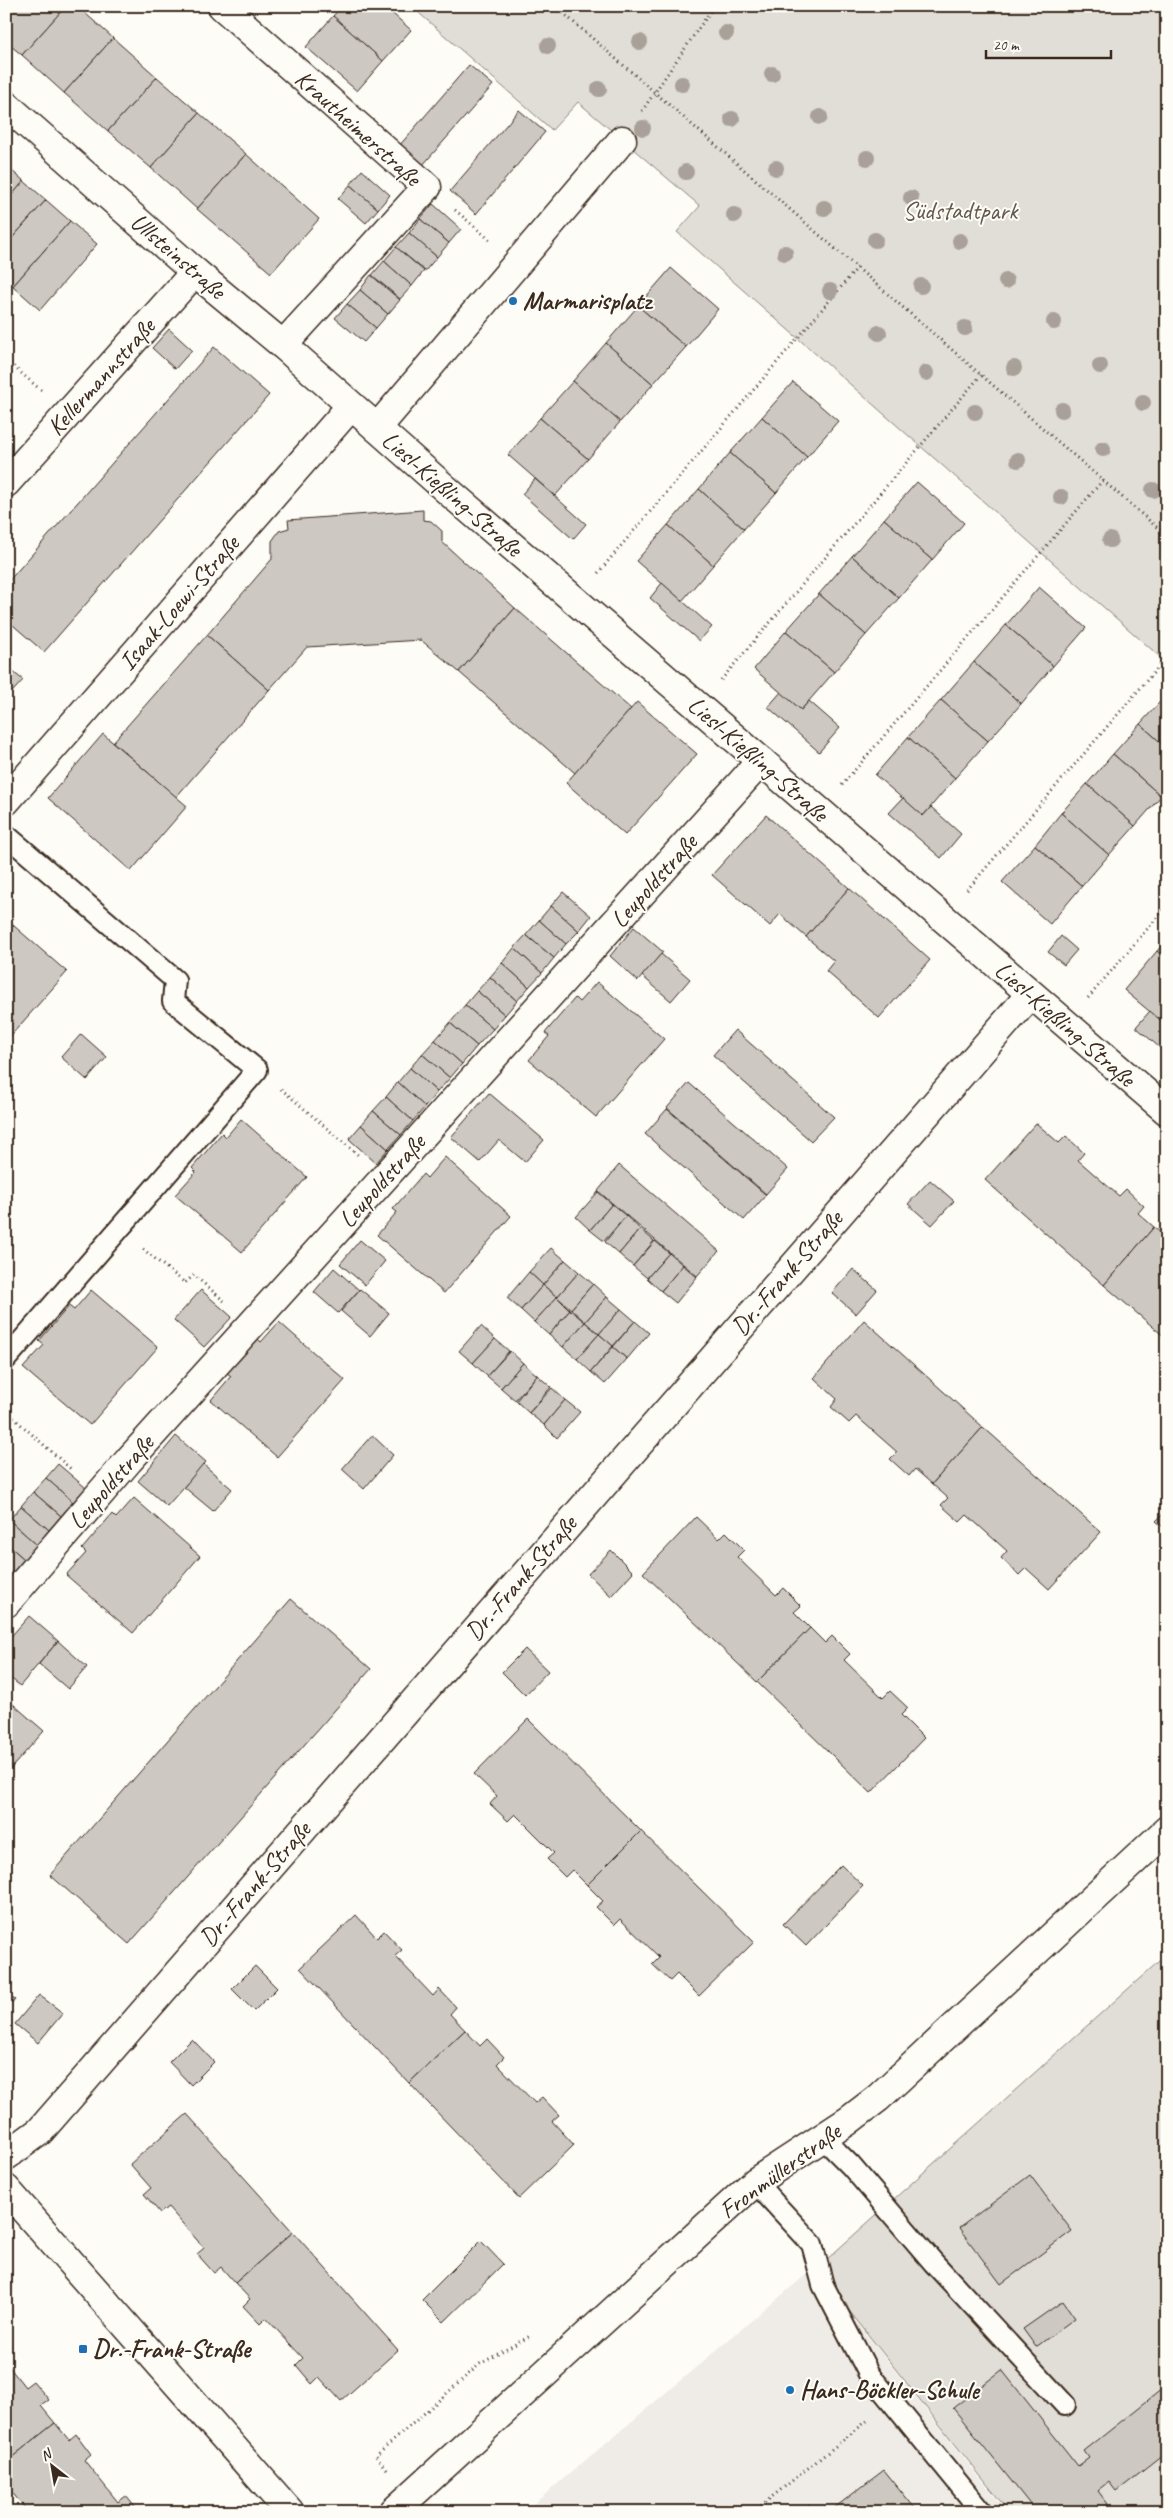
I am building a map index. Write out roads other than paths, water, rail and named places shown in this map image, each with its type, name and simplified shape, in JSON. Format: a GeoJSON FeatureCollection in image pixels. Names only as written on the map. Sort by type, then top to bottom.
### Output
{"type":"FeatureCollection","features":[{"type":"Feature","properties":{"kind":"street","name":"Krautheimerstraße"},"geometry":{"type":"LineString","coordinates":[[222,6],[427,187],[283,345]]}},
{"type":"Feature","properties":{"kind":"street","name":"Ullsteinstraße"},"geometry":{"type":"LineString","coordinates":[[6,104],[195,272],[283,345],[351,406]]}},
{"type":"Feature","properties":{"kind":"street"},"geometry":{"type":"LineString","coordinates":[[377,428],[622,140]]}},
{"type":"Feature","properties":{"kind":"street","name":"Kellermannstraße"},"geometry":{"type":"LineString","coordinates":[[6,483],[195,272]]}},
{"type":"Feature","properties":{"kind":"street","name":"Liesl-Kießling-Straße"},"geometry":{"type":"LineString","coordinates":[[351,406],[818,812],[1167,1111]]}},
{"type":"Feature","properties":{"kind":"street","name":"Isaak-Loewi-Straße"},"geometry":{"type":"LineString","coordinates":[[6,801],[351,406]]}},
{"type":"Feature","properties":{"kind":"street","name":"Leupoldstraße"},"geometry":{"type":"LineString","coordinates":[[6,1603],[99,1494],[761,761]]}},
{"type":"Feature","properties":{"kind":"street","name":"Dr.-Frank-Straße"},"geometry":{"type":"LineString","coordinates":[[6,2156],[40,2131],[1030,995]]}},
{"type":"Feature","properties":{"kind":"street","name":"Fronmüllerstraße"},"geometry":{"type":"LineString","coordinates":[[393,2512],[755,2182],[823,2138],[878,2098],[1167,1830]]}},
{"type":"Feature","properties":{"kind":"street"},"geometry":{"type":"LineString","coordinates":[[6,2189],[290,2512]]}},
{"type":"Feature","properties":{"kind":"lane"},"geometry":{"type":"LineString","coordinates":[[6,835],[175,980],[173,1001],[257,1070],[6,1359]]}},
{"type":"Feature","properties":{"kind":"lane"},"geometry":{"type":"LineString","coordinates":[[823,2138],[851,2166],[933,2262],[1065,2405]]}},
{"type":"Feature","properties":{"kind":"lane"},"geometry":{"type":"LineString","coordinates":[[755,2182],[812,2244],[823,2285],[869,2374],[982,2512]]}},
{"type":"Feature","properties":{"kind":"place","name":"Marmarisplatz"},"geometry":{"type":"Point","coordinates":[513,301]}},
{"type":"Feature","properties":{"kind":"place","name":"Dr.-Frank-Straße"},"geometry":{"type":"Point","coordinates":[83,2349]}},
{"type":"Feature","properties":{"kind":"place","name":"Hans-Böckler-Schule"},"geometry":{"type":"Point","coordinates":[790,2390]}},
{"type":"Feature","properties":{"kind":"park label","name":"Südstadtpark"},"geometry":{"type":"Point","coordinates":[960,211]}}]}
